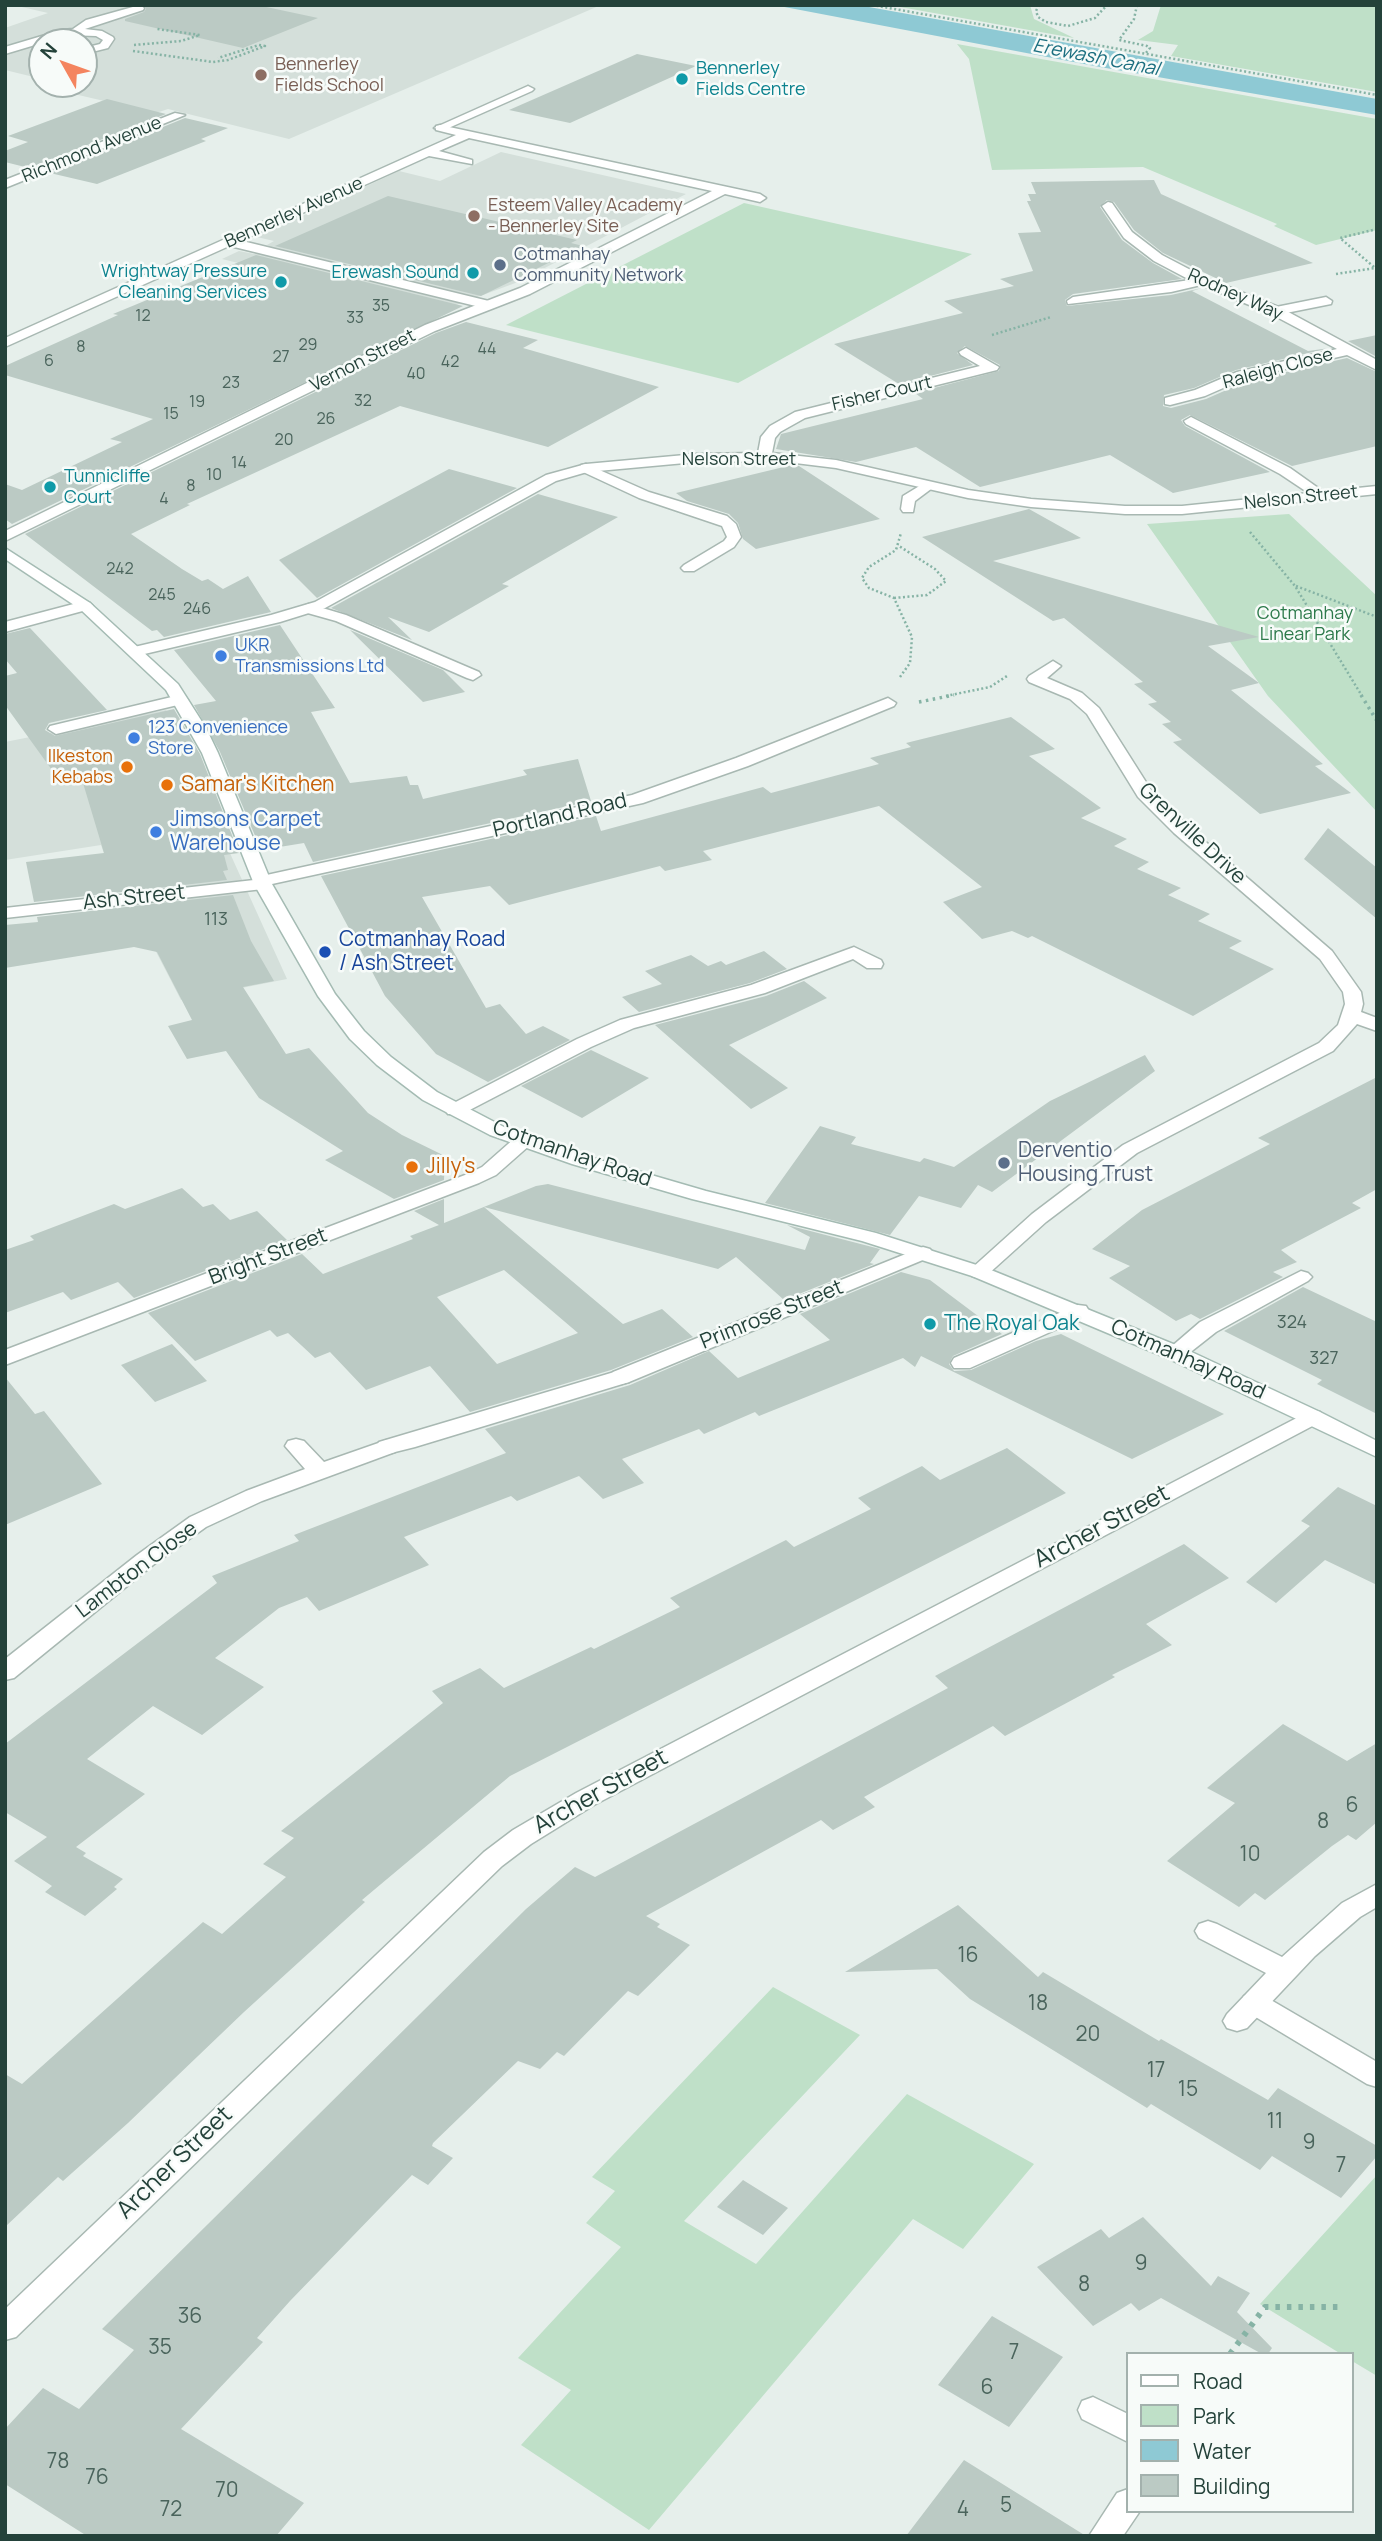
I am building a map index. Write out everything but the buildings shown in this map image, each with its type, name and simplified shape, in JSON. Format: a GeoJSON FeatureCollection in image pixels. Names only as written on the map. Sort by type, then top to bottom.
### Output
{"type":"FeatureCollection","features":[{"type":"Feature","properties":{"kind":"street"},"geometry":{"type":"LineString","coordinates":[[80,28],[83,24],[139,8]]}},
{"type":"Feature","properties":{"kind":"street"},"geometry":{"type":"LineString","coordinates":[[98,33],[109,39],[104,46],[98,48]]}},
{"type":"Feature","properties":{"kind":"street"},"geometry":{"type":"LineString","coordinates":[[5,51],[28,46]]}},
{"type":"Feature","properties":{"kind":"street"},"geometry":{"type":"LineString","coordinates":[[528,89],[440,128],[760,198]]}},
{"type":"Feature","properties":{"kind":"street","name":"Richmond Avenue"},"geometry":{"type":"LineString","coordinates":[[5,184],[179,115]]}},
{"type":"Feature","properties":{"kind":"street","name":"Bennerley Avenue"},"geometry":{"type":"LineString","coordinates":[[5,343],[468,134]]}},
{"type":"Feature","properties":{"kind":"street"},"geometry":{"type":"LineString","coordinates":[[427,152],[468,162]]}},
{"type":"Feature","properties":{"kind":"street","name":"Vernon Street"},"geometry":{"type":"LineString","coordinates":[[5,537],[429,328],[524,291],[723,190]]}},
{"type":"Feature","properties":{"kind":"street","name":"Rodney Way"},"geometry":{"type":"LineString","coordinates":[[1108,206],[1116,221],[1141,246],[1202,281],[1276,311],[1377,366]]}},
{"type":"Feature","properties":{"kind":"street"},"geometry":{"type":"LineString","coordinates":[[230,242],[488,305]]}},
{"type":"Feature","properties":{"kind":"street"},"geometry":{"type":"LineString","coordinates":[[1059,298],[1077,305],[1117,293],[1157,291],[1202,281]]}},
{"type":"Feature","properties":{"kind":"street"},"geometry":{"type":"LineString","coordinates":[[1276,311],[1326,301]]}},
{"type":"Feature","properties":{"kind":"street","name":"Raleigh Close"},"geometry":{"type":"LineString","coordinates":[[1170,401],[1200,393],[1242,375],[1347,351]]}},
{"type":"Feature","properties":{"kind":"street","name":"Fisher Court"},"geometry":{"type":"LineString","coordinates":[[764,457],[768,437],[775,429],[800,415],[992,367],[966,352]]}},
{"type":"Feature","properties":{"kind":"street"},"geometry":{"type":"LineString","coordinates":[[1191,421],[1285,471],[1321,495]]}},
{"type":"Feature","properties":{"kind":"street","name":"Nelson Street"},"geometry":{"type":"LineString","coordinates":[[136,651],[309,610],[338,597],[551,478],[586,468],[696,458],[764,457],[836,464],[926,486],[1006,499],[1094,508],[1182,510],[1377,490]]}},
{"type":"Feature","properties":{"kind":"street"},"geometry":{"type":"LineString","coordinates":[[586,468],[644,495],[722,519],[729,524],[734,537],[729,544],[689,568]]}},
{"type":"Feature","properties":{"kind":"street"},"geometry":{"type":"LineString","coordinates":[[908,509],[908,499],[926,486]]}},
{"type":"Feature","properties":{"kind":"street","name":"Cotmanhay Road"},"geometry":{"type":"LineString","coordinates":[[5,552],[85,606],[172,687],[210,754],[262,882],[323,989],[351,1028],[406,1080],[455,1110],[523,1141],[699,1195],[869,1237],[979,1272],[1174,1353],[1377,1450]]}},
{"type":"Feature","properties":{"kind":"street"},"geometry":{"type":"LineString","coordinates":[[5,627],[85,606]]}},
{"type":"Feature","properties":{"kind":"street"},"geometry":{"type":"LineString","coordinates":[[309,610],[341,618],[473,675]]}},
{"type":"Feature","properties":{"kind":"street"},"geometry":{"type":"LineString","coordinates":[[1035,679],[1053,666]]}},
{"type":"Feature","properties":{"kind":"street","name":"Grenville Drive"},"geometry":{"type":"LineString","coordinates":[[1035,679],[1076,696],[1093,711],[1144,793],[1180,829],[1326,955],[1352,992],[1352,1015]]}},
{"type":"Feature","properties":{"kind":"street"},"geometry":{"type":"LineString","coordinates":[[56,729],[180,700]]}},
{"type":"Feature","properties":{"kind":"street","name":"Portland Road"},"geometry":{"type":"LineString","coordinates":[[262,882],[637,799],[690,782],[888,703]]}},
{"type":"Feature","properties":{"kind":"street"},"geometry":{"type":"LineString","coordinates":[[849,720],[865,728]]}},
{"type":"Feature","properties":{"kind":"street","name":"Ash Street"},"geometry":{"type":"LineString","coordinates":[[5,913],[262,882]]}},
{"type":"Feature","properties":{"kind":"street"},"geometry":{"type":"LineString","coordinates":[[455,1110],[626,1024],[758,989],[854,953],[874,964]]}},
{"type":"Feature","properties":{"kind":"street"},"geometry":{"type":"LineString","coordinates":[[979,1272],[1039,1218],[1108,1164],[1183,1119],[1319,1051],[1347,1027],[1352,1015],[1377,1025]]}},
{"type":"Feature","properties":{"kind":"street","name":"Bright Street"},"geometry":{"type":"LineString","coordinates":[[5,1358],[472,1179],[489,1171],[523,1141]]}},
{"type":"Feature","properties":{"kind":"street","name":"Primrose Street"},"geometry":{"type":"LineString","coordinates":[[621,1377],[923,1253]]}},
{"type":"Feature","properties":{"kind":"street"},"geometry":{"type":"LineString","coordinates":[[1174,1353],[1208,1328],[1301,1277]]}},
{"type":"Feature","properties":{"kind":"street"},"geometry":{"type":"LineString","coordinates":[[962,1363],[1078,1311]]}},
{"type":"Feature","properties":{"kind":"street","name":"Lambton Close"},"geometry":{"type":"LineString","coordinates":[[5,1672],[145,1560],[198,1522],[254,1496],[387,1447],[621,1377]]}},
{"type":"Feature","properties":{"kind":"street","name":"Archer Street"},"geometry":{"type":"LineString","coordinates":[[5,2328],[473,1877],[522,1837],[586,1799],[1312,1417]]}},
{"type":"Feature","properties":{"kind":"street"},"geometry":{"type":"LineString","coordinates":[[296,1446],[319,1471]]}},
{"type":"Feature","properties":{"kind":"street"},"geometry":{"type":"LineString","coordinates":[[1377,1894],[1336,1922],[1284,1971],[1246,2012],[1377,2076]]}},
{"type":"Feature","properties":{"kind":"street"},"geometry":{"type":"LineString","coordinates":[[1208,1931],[1284,1971]]}},
{"type":"Feature","properties":{"kind":"street"},"geometry":{"type":"LineString","coordinates":[[1093,2410],[1126,2428]]}},
{"type":"Feature","properties":{"kind":"street"},"geometry":{"type":"LineString","coordinates":[[1105,2536],[1126,2505]]}},
{"type":"Feature","properties":{"kind":"path"},"geometry":{"type":"LineString","coordinates":[[872,5],[1377,95]]}},
{"type":"Feature","properties":{"kind":"path"},"geometry":{"type":"LineString","coordinates":[[910,13],[918,5]]}},
{"type":"Feature","properties":{"kind":"path"},"geometry":{"type":"LineString","coordinates":[[1040,5],[1036,11],[1038,18],[1068,26],[1095,18],[1107,5]]}},
{"type":"Feature","properties":{"kind":"path"},"geometry":{"type":"LineString","coordinates":[[1138,5],[1133,19],[1119,40],[1147,46],[1150,48],[1144,55]]}},
{"type":"Feature","properties":{"kind":"path"},"geometry":{"type":"LineString","coordinates":[[123,46],[181,41],[200,35],[153,28]]}},
{"type":"Feature","properties":{"kind":"path"},"geometry":{"type":"LineString","coordinates":[[128,51],[213,62],[228,60],[265,46],[259,45],[218,58]]}},
{"type":"Feature","properties":{"kind":"path"},"geometry":{"type":"LineString","coordinates":[[1377,229],[1340,238],[1377,268]]}},
{"type":"Feature","properties":{"kind":"path"},"geometry":{"type":"LineString","coordinates":[[966,352],[955,346],[1027,326],[1077,305]]}},
{"type":"Feature","properties":{"kind":"path"},"geometry":{"type":"LineString","coordinates":[[1231,506],[1295,586],[1377,721]]}},
{"type":"Feature","properties":{"kind":"path"},"geometry":{"type":"LineString","coordinates":[[899,546],[935,569],[946,582],[927,595],[894,598],[869,588],[862,578],[869,567],[891,555],[899,546],[908,509]]}},
{"type":"Feature","properties":{"kind":"path"},"geometry":{"type":"LineString","coordinates":[[1295,586],[1377,617]]}},
{"type":"Feature","properties":{"kind":"path"},"geometry":{"type":"LineString","coordinates":[[894,598],[912,637],[910,663],[901,677],[870,695],[904,710],[915,703],[990,687],[1010,675],[1035,679]]}},
{"type":"Feature","properties":{"kind":"path"},"geometry":{"type":"LineString","coordinates":[[1231,2352],[1265,2307],[1342,2308]]}},
{"type":"Feature","properties":{"kind":"shaded area","name":"Bennerley Fields School"},"geometry":{"type":"Polygon","coordinates":[[[13,5],[601,5],[289,139],[168,109],[156,113],[91,98],[98,98],[98,28],[28,28],[28,76],[5,70],[5,28],[48,13],[13,5]]]}},
{"type":"Feature","properties":{"kind":"shaded area","name":"Esteem Valley Academy - Bennerley Site"},"geometry":{"type":"Polygon","coordinates":[[[501,152],[686,194],[518,282],[437,312],[222,259],[239,251],[254,254],[271,247],[267,245],[274,241],[257,237],[399,171],[440,181],[501,152]]]}},
{"type":"Feature","properties":{"kind":"shaded area"},"geometry":{"type":"Polygon","coordinates":[[[166,710],[187,748],[214,818],[287,979],[181,1000],[135,911],[116,858],[106,859],[101,845],[5,860],[5,742],[166,710]]]}},
{"type":"Feature","properties":{"kind":"green space"},"geometry":{"type":"Polygon","coordinates":[[[889,5],[1030,5],[1034,19],[1074,38],[889,5]]]}},
{"type":"Feature","properties":{"kind":"green space"},"geometry":{"type":"Polygon","coordinates":[[[1161,5],[1377,5],[1377,92],[1171,56],[1178,45],[1138,40],[1153,31],[1161,5]]]}},
{"type":"Feature","properties":{"kind":"green space"},"geometry":{"type":"Polygon","coordinates":[[[957,44],[1377,119],[1377,230],[1316,245],[1274,226],[1277,224],[1143,167],[992,170],[969,59],[957,44]]]}},
{"type":"Feature","properties":{"kind":"green space"},"geometry":{"type":"Polygon","coordinates":[[[744,203],[972,254],[738,383],[506,325],[744,203]]]}},
{"type":"Feature","properties":{"kind":"green space","name":"Cotmanhay Linear Park"},"geometry":{"type":"Polygon","coordinates":[[[1289,514],[1377,596],[1377,812],[1268,696],[1147,524],[1289,514]]]}},
{"type":"Feature","properties":{"kind":"green space"},"geometry":{"type":"Polygon","coordinates":[[[773,1987],[860,2035],[684,2221],[756,2264],[907,2094],[1034,2164],[963,2249],[913,2219],[649,2530],[521,2445],[571,2390],[518,2358],[621,2247],[586,2223],[615,2191],[592,2177],[773,1987]]]}},
{"type":"Feature","properties":{"kind":"green space"},"geometry":{"type":"Polygon","coordinates":[[[1377,2175],[1377,2376],[1354,2362],[1354,2352],[1338,2352],[1260,2304],[1377,2175]]]}},
{"type":"Feature","properties":{"kind":"water","name":"Erewash Canal"},"geometry":{"type":"Polygon","coordinates":[[[774,5],[858,5],[1377,99],[1377,115],[1100,67],[774,5]]]}},
{"type":"Feature","properties":{"kind":"place","name":"Bennerley Fields School"},"geometry":{"type":"Point","coordinates":[261,75]}},
{"type":"Feature","properties":{"kind":"place","name":"Bennerley Fields Centre"},"geometry":{"type":"Point","coordinates":[682,79]}},
{"type":"Feature","properties":{"kind":"place","name":"Esteem Valley Academy - Bennerley Site"},"geometry":{"type":"Point","coordinates":[474,216]}},
{"type":"Feature","properties":{"kind":"place","name":"Cotmanhay Community Network"},"geometry":{"type":"Point","coordinates":[500,265]}},
{"type":"Feature","properties":{"kind":"place","name":"Erewash Sound"},"geometry":{"type":"Point","coordinates":[473,273]}},
{"type":"Feature","properties":{"kind":"place","name":"Wrightway Pressure Cleaning Services"},"geometry":{"type":"Point","coordinates":[281,282]}},
{"type":"Feature","properties":{"kind":"place","name":"Tunnicliffe Court"},"geometry":{"type":"Point","coordinates":[50,487]}},
{"type":"Feature","properties":{"kind":"place","name":"UKR Transmissions Ltd"},"geometry":{"type":"Point","coordinates":[221,656]}},
{"type":"Feature","properties":{"kind":"place","name":"123 Convenience Store"},"geometry":{"type":"Point","coordinates":[134,738]}},
{"type":"Feature","properties":{"kind":"place","name":"Ilkeston Kebabs"},"geometry":{"type":"Point","coordinates":[127,767]}},
{"type":"Feature","properties":{"kind":"place","name":"Samar's Kitchen"},"geometry":{"type":"Point","coordinates":[167,785]}},
{"type":"Feature","properties":{"kind":"place","name":"Jimsons Carpet Warehouse"},"geometry":{"type":"Point","coordinates":[156,832]}},
{"type":"Feature","properties":{"kind":"place","name":"Cotmanhay Road / Ash Street"},"geometry":{"type":"Point","coordinates":[325,952]}},
{"type":"Feature","properties":{"kind":"place","name":"Derventio Housing Trust"},"geometry":{"type":"Point","coordinates":[1004,1163]}},
{"type":"Feature","properties":{"kind":"place","name":"Jilly's"},"geometry":{"type":"Point","coordinates":[412,1167]}},
{"type":"Feature","properties":{"kind":"place","name":"The Royal Oak"},"geometry":{"type":"Point","coordinates":[930,1324]}}]}
